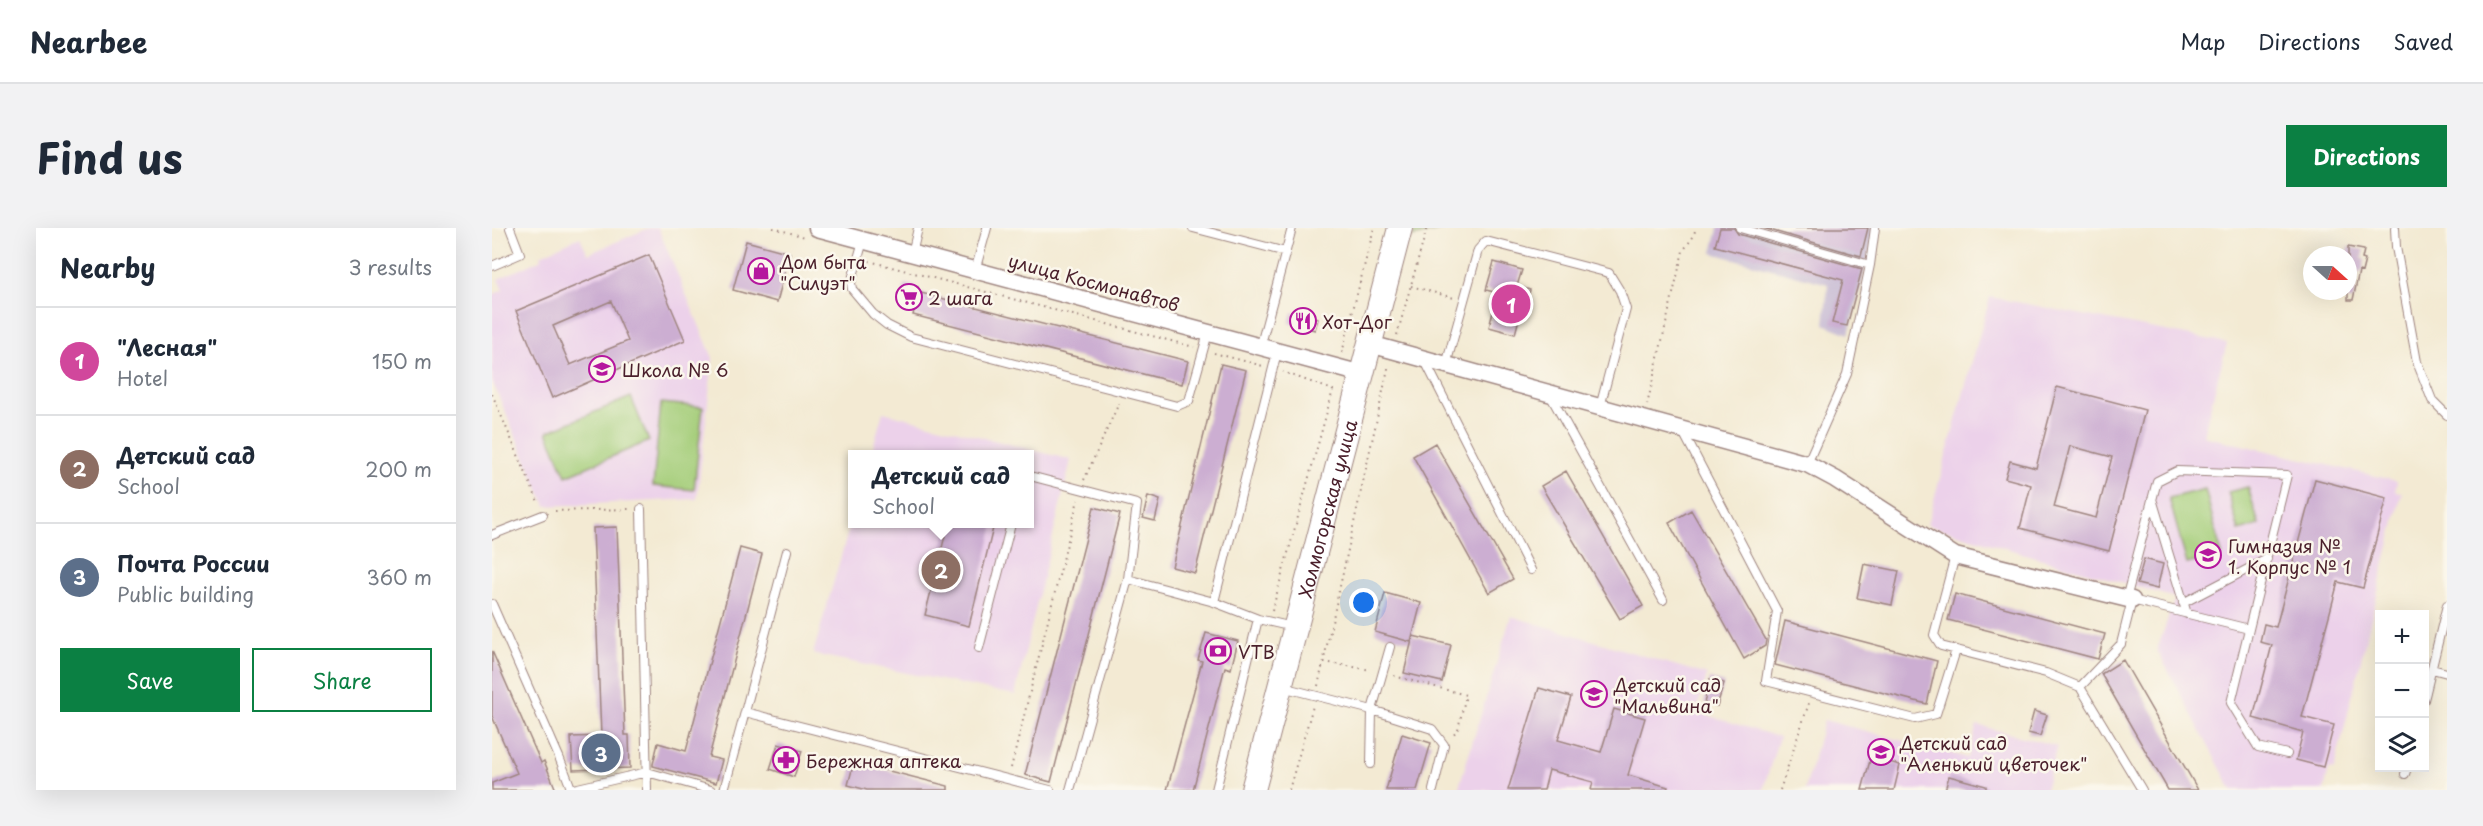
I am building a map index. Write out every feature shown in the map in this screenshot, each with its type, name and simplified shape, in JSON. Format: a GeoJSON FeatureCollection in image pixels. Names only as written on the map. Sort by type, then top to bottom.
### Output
{"type":"FeatureCollection","features":[{"type":"Feature","properties":{"kind":"street","name":"улица Космонавтов"},"geometry":{"type":"LineString","coordinates":[[817,228],[1362,374]]}},
{"type":"Feature","properties":{"kind":"street","name":"Холмогорская улица"},"geometry":{"type":"LineString","coordinates":[[1253,790],[1362,374],[1381,347],[1400,228]]}},
{"type":"Feature","properties":{"kind":"street"},"geometry":{"type":"LineString","coordinates":[[1381,347],[1807,464],[1835,479],[1955,556],[2129,600]]}},
{"type":"Feature","properties":{"kind":"lane"},"geometry":{"type":"LineString","coordinates":[[492,266],[520,254],[510,228]]}},
{"type":"Feature","properties":{"kind":"lane"},"geometry":{"type":"LineString","coordinates":[[912,254],[918,228]]}},
{"type":"Feature","properties":{"kind":"lane"},"geometry":{"type":"LineString","coordinates":[[975,271],[987,228]]}},
{"type":"Feature","properties":{"kind":"lane"},"geometry":{"type":"LineString","coordinates":[[1193,228],[1208,230],[1286,252]]}},
{"type":"Feature","properties":{"kind":"lane"},"geometry":{"type":"LineString","coordinates":[[1260,348],[1292,228]]}},
{"type":"Feature","properties":{"kind":"lane"},"geometry":{"type":"LineString","coordinates":[[1740,228],[1870,265]]}},
{"type":"Feature","properties":{"kind":"lane"},"geometry":{"type":"LineString","coordinates":[[1807,464],[1847,374],[1870,265],[1875,228]]}},
{"type":"Feature","properties":{"kind":"lane"},"geometry":{"type":"LineString","coordinates":[[2395,228],[2396,247],[2417,362],[2432,400],[2447,415]]}},
{"type":"Feature","properties":{"kind":"lane"},"geometry":{"type":"LineString","coordinates":[[863,241],[851,283],[852,289],[873,314],[887,325],[928,343],[1178,406],[1189,400],[1208,333]]}},
{"type":"Feature","properties":{"kind":"lane"},"geometry":{"type":"LineString","coordinates":[[1446,365],[1478,250],[1486,241],[1610,273],[1620,291],[1626,309],[1600,407]]}},
{"type":"Feature","properties":{"kind":"lane"},"geometry":{"type":"LineString","coordinates":[[1214,602],[1277,352]]}},
{"type":"Feature","properties":{"kind":"lane"},"geometry":{"type":"LineString","coordinates":[[1424,359],[1531,570]]}},
{"type":"Feature","properties":{"kind":"lane"},"geometry":{"type":"LineString","coordinates":[[1549,393],[1664,600]]}},
{"type":"Feature","properties":{"kind":"lane"},"geometry":{"type":"LineString","coordinates":[[1682,430],[1777,611],[1766,681],[1916,719],[1936,714],[1956,650]]}},
{"type":"Feature","properties":{"kind":"lane"},"geometry":{"type":"LineString","coordinates":[[2080,687],[2121,644],[2157,481],[2177,471],[2287,475],[2231,703],[2258,747],[2287,754]]}},
{"type":"Feature","properties":{"kind":"lane"},"geometry":{"type":"LineString","coordinates":[[1034,477],[1137,504],[1128,579],[1071,790]]}},
{"type":"Feature","properties":{"kind":"lane"},"geometry":{"type":"LineString","coordinates":[[2152,499],[2187,614]]}},
{"type":"Feature","properties":{"kind":"lane"},"geometry":{"type":"LineString","coordinates":[[641,509],[647,790]]}},
{"type":"Feature","properties":{"kind":"lane"},"geometry":{"type":"LineString","coordinates":[[492,535],[543,515]]}},
{"type":"Feature","properties":{"kind":"lane"},"geometry":{"type":"LineString","coordinates":[[979,648],[1010,528]]}},
{"type":"Feature","properties":{"kind":"lane"},"geometry":{"type":"LineString","coordinates":[[724,790],[787,551]]}},
{"type":"Feature","properties":{"kind":"lane"},"geometry":{"type":"LineString","coordinates":[[1955,556],[1934,635],[1941,646],[2046,673],[2080,687],[2142,790]]}},
{"type":"Feature","properties":{"kind":"lane"},"geometry":{"type":"LineString","coordinates":[[2183,603],[2266,559]]}},
{"type":"Feature","properties":{"kind":"lane"},"geometry":{"type":"LineString","coordinates":[[1128,579],[1214,602],[1258,619],[1296,628]]}},
{"type":"Feature","properties":{"kind":"lane"},"geometry":{"type":"LineString","coordinates":[[2129,600],[2249,630]]}},
{"type":"Feature","properties":{"kind":"lane"},"geometry":{"type":"LineString","coordinates":[[492,604],[559,757],[570,789],[647,772],[711,790]]}},
{"type":"Feature","properties":{"kind":"lane"},"geometry":{"type":"LineString","coordinates":[[2429,681],[2447,605]]}},
{"type":"Feature","properties":{"kind":"lane"},"geometry":{"type":"LineString","coordinates":[[1216,790],[1258,619]]}},
{"type":"Feature","properties":{"kind":"lane"},"geometry":{"type":"LineString","coordinates":[[1371,764],[1372,711],[1390,647]]}},
{"type":"Feature","properties":{"kind":"lane"},"geometry":{"type":"LineString","coordinates":[[2432,669],[2447,673]]}},
{"type":"Feature","properties":{"kind":"lane"},"geometry":{"type":"LineString","coordinates":[[1281,687],[1432,729],[1444,745],[1433,790]]}},
{"type":"Feature","properties":{"kind":"lane"},"geometry":{"type":"LineString","coordinates":[[745,712],[1050,790]]}},
{"type":"Feature","properties":{"kind":"path"},"geometry":{"type":"LineString","coordinates":[[1342,354],[1374,228]]}},
{"type":"Feature","properties":{"kind":"path"},"geometry":{"type":"LineString","coordinates":[[1289,790],[1324,662],[1381,347],[1411,286],[1427,228]]}},
{"type":"Feature","properties":{"kind":"path"},"geometry":{"type":"LineString","coordinates":[[1643,419],[1683,251],[1693,237],[1696,228]]}},
{"type":"Feature","properties":{"kind":"path"},"geometry":{"type":"LineString","coordinates":[[859,259],[1274,369],[1333,390],[1273,610],[1258,619]]}},
{"type":"Feature","properties":{"kind":"path"},"geometry":{"type":"LineString","coordinates":[[1411,286],[1464,300]]}},
{"type":"Feature","properties":{"kind":"path"},"geometry":{"type":"LineString","coordinates":[[492,393],[543,515],[552,511],[641,509]]}},
{"type":"Feature","properties":{"kind":"path"},"geometry":{"type":"LineString","coordinates":[[1008,779],[1080,489],[1124,393]]}},
{"type":"Feature","properties":{"kind":"path"},"geometry":{"type":"LineString","coordinates":[[1324,662],[1383,672],[1466,695],[1458,729],[1444,745]]}},
{"type":"Feature","properties":{"kind":"path"},"geometry":{"type":"LineString","coordinates":[[1780,790],[1812,691]]}},
{"type":"Feature","properties":{"kind":"shaded area","name":"Школа № 6"},"geometry":{"type":"Polygon","coordinates":[[[649,228],[658,228],[713,358],[697,499],[546,506],[492,381],[492,295],[503,290],[498,279],[542,259],[541,255],[580,237],[588,254],[649,228]]]}},
{"type":"Feature","properties":{"kind":"shaded area"},"geometry":{"type":"Polygon","coordinates":[[[1718,228],[1875,228],[1849,334],[1824,324],[1828,284],[1712,253],[1718,228]]]}},
{"type":"Feature","properties":{"kind":"shaded area","name":"Гимназия № 1. Корпус № 1"},"geometry":{"type":"Polygon","coordinates":[[[1990,297],[2227,343],[2203,436],[2397,481],[2395,491],[2402,493],[2334,770],[2329,769],[2324,790],[2232,790],[2157,650],[2175,598],[1927,525],[1990,297]]]}},
{"type":"Feature","properties":{"kind":"shaded area"},"geometry":{"type":"Polygon","coordinates":[[[883,412],[1032,450],[872,450],[883,412]]]}},
{"type":"Feature","properties":{"kind":"shaded area"},"geometry":{"type":"Polygon","coordinates":[[[1034,451],[1071,460],[1015,695],[813,654],[849,528],[1034,528],[1034,451]]]}},
{"type":"Feature","properties":{"kind":"shaded area","name":"Детский сад \"Мальвина\""},"geometry":{"type":"Polygon","coordinates":[[[1511,616],[1707,675],[1696,712],[1779,737],[1763,790],[1458,790],[1511,616]]]}},
{"type":"Feature","properties":{"kind":"shaded area","name":"Детский сад \"Аленький цветочек\""},"geometry":{"type":"Polygon","coordinates":[[[1824,720],[1968,758],[1977,725],[2057,746],[2045,790],[1805,790],[1824,720]]]}},
{"type":"Feature","properties":{"kind":"green space"},"geometry":{"type":"Polygon","coordinates":[[[1416,228],[1448,228],[1413,237],[1416,228]]]}},
{"type":"Feature","properties":{"kind":"green space"},"geometry":{"type":"Polygon","coordinates":[[[631,397],[649,441],[566,476],[547,432],[631,397]]]}},
{"type":"Feature","properties":{"kind":"green space"},"geometry":{"type":"Polygon","coordinates":[[[661,403],[703,407],[694,490],[653,486],[661,403]]]}},
{"type":"Feature","properties":{"kind":"green space"},"geometry":{"type":"Polygon","coordinates":[[[2248,487],[2259,525],[2239,531],[2228,492],[2248,487]]]}},
{"type":"Feature","properties":{"kind":"green space"},"geometry":{"type":"Polygon","coordinates":[[[2205,489],[2222,555],[2187,564],[2169,498],[2205,489]]]}},
{"type":"Feature","properties":{"kind":"building"},"geometry":{"type":"Polygon","coordinates":[[[1720,228],[1734,228],[1738,234],[1862,269],[1847,326],[1832,323],[1843,280],[1715,246],[1720,228]]]}},
{"type":"Feature","properties":{"kind":"building"},"geometry":{"type":"Polygon","coordinates":[[[1763,228],[1868,228],[1861,256],[1763,228]]]}},
{"type":"Feature","properties":{"kind":"building","name":"Дом быта \"Силуэт\""},"geometry":{"type":"Polygon","coordinates":[[[746,241],[790,253],[777,302],[733,290],[746,241]]]}},
{"type":"Feature","properties":{"kind":"building"},"geometry":{"type":"Polygon","coordinates":[[[2357,249],[2364,250],[2362,259],[2365,260],[2362,272],[2359,271],[2357,281],[2357,249]]]}},
{"type":"Feature","properties":{"kind":"building"},"geometry":{"type":"Polygon","coordinates":[[[649,255],[685,340],[552,398],[516,311],[649,255]],[[611,301],[553,326],[570,365],[628,341],[611,301]]]}},
{"type":"Feature","properties":{"kind":"building"},"geometry":{"type":"Polygon","coordinates":[[[1494,262],[1522,270],[1517,286],[1530,290],[1515,334],[1489,327],[1498,293],[1486,290],[1494,262]]]}},
{"type":"Feature","properties":{"kind":"building"},"geometry":{"type":"Polygon","coordinates":[[[905,284],[918,287],[917,292],[1188,361],[1182,384],[913,315],[914,311],[900,307],[905,284]]]}},
{"type":"Feature","properties":{"kind":"building","name":"Хот-Дог"},"geometry":{"type":"Polygon","coordinates":[[[1292,312],[1318,319],[1315,330],[1289,323],[1292,312]]]}},
{"type":"Feature","properties":{"kind":"building"},"geometry":{"type":"Polygon","coordinates":[[[1221,364],[1246,370],[1195,573],[1172,567],[1221,364]]]}},
{"type":"Feature","properties":{"kind":"building"},"geometry":{"type":"Polygon","coordinates":[[[2057,387],[2145,410],[2109,551],[2020,528],[2031,485],[2005,478],[2010,461],[2036,468],[2057,387]],[[2070,446],[2054,507],[2096,518],[2112,457],[2070,446]]]}},
{"type":"Feature","properties":{"kind":"building"},"geometry":{"type":"Polygon","coordinates":[[[1435,443],[1513,579],[1489,593],[1413,456],[1435,443]]]}},
{"type":"Feature","properties":{"kind":"building"},"geometry":{"type":"Polygon","coordinates":[[[1566,471],[1643,606],[1620,619],[1541,486],[1566,471]]]}},
{"type":"Feature","properties":{"kind":"building"},"geometry":{"type":"Polygon","coordinates":[[[2315,479],[2387,498],[2363,588],[2338,582],[2302,717],[2334,725],[2323,767],[2296,760],[2303,732],[2253,718],[2272,645],[2260,642],[2264,624],[2276,627],[2315,479]]]}},
{"type":"Feature","properties":{"kind":"building"},"geometry":{"type":"Polygon","coordinates":[[[1148,496],[1160,500],[1155,521],[1143,518],[1148,496]]]}},
{"type":"Feature","properties":{"kind":"building"},"geometry":{"type":"Polygon","coordinates":[[[1094,507],[1120,514],[1051,782],[1025,775],[1094,507]]]}},
{"type":"Feature","properties":{"kind":"building"},"geometry":{"type":"Polygon","coordinates":[[[1691,510],[1766,640],[1765,646],[1744,659],[1669,523],[1691,510]]]}},
{"type":"Feature","properties":{"kind":"building"},"geometry":{"type":"Polygon","coordinates":[[[617,527],[625,735],[629,735],[630,768],[573,770],[571,737],[601,736],[593,528],[617,527]]]}},
{"type":"Feature","properties":{"kind":"building"},"geometry":{"type":"Polygon","coordinates":[[[947,528],[993,528],[969,626],[925,615],[947,528]]]}},
{"type":"Feature","properties":{"kind":"building"},"geometry":{"type":"Polygon","coordinates":[[[740,548],[762,554],[709,757],[722,760],[716,783],[653,766],[653,764],[658,743],[686,751],[740,548]]]}},
{"type":"Feature","properties":{"kind":"building"},"geometry":{"type":"Polygon","coordinates":[[[2144,559],[2163,564],[2157,589],[2137,584],[2144,559]]]}},
{"type":"Feature","properties":{"kind":"building"},"geometry":{"type":"Polygon","coordinates":[[[1864,564],[1899,571],[1892,605],[1857,598],[1864,564]]]}},
{"type":"Feature","properties":{"kind":"building"},"geometry":{"type":"Polygon","coordinates":[[[1385,593],[1421,603],[1411,642],[1375,632],[1385,593]]]}},
{"type":"Feature","properties":{"kind":"building"},"geometry":{"type":"Polygon","coordinates":[[[1955,594],[2105,634],[2098,659],[1948,620],[1955,594]]]}},
{"type":"Feature","properties":{"kind":"building"},"geometry":{"type":"Polygon","coordinates":[[[1785,621],[1937,661],[1927,704],[1775,665],[1785,621]]]}},
{"type":"Feature","properties":{"kind":"building"},"geometry":{"type":"Polygon","coordinates":[[[1206,633],[1238,641],[1231,669],[1225,667],[1193,790],[1167,790],[1202,661],[1198,660],[1206,633]]]}},
{"type":"Feature","properties":{"kind":"building"},"geometry":{"type":"Polygon","coordinates":[[[1413,636],[1451,645],[1442,682],[1404,673],[1413,636]]]}},
{"type":"Feature","properties":{"kind":"building"},"geometry":{"type":"Polygon","coordinates":[[[492,651],[541,763],[544,761],[556,790],[492,790],[492,783],[517,773],[492,716],[492,651]]]}},
{"type":"Feature","properties":{"kind":"building"},"geometry":{"type":"Polygon","coordinates":[[[2123,660],[2198,790],[2168,790],[2101,674],[2123,660]]]}},
{"type":"Feature","properties":{"kind":"building"},"geometry":{"type":"Polygon","coordinates":[[[1710,679],[1724,683],[1717,706],[1704,703],[1710,679]]]}},
{"type":"Feature","properties":{"kind":"building"},"geometry":{"type":"Polygon","coordinates":[[[1539,688],[1571,697],[1558,740],[1601,752],[1614,709],[1645,718],[1628,775],[1668,787],[1667,790],[1591,790],[1593,782],[1549,770],[1544,790],[1508,790],[1539,688]]]}},
{"type":"Feature","properties":{"kind":"building"},"geometry":{"type":"Polygon","coordinates":[[[2034,711],[2047,715],[2040,736],[2028,733],[2034,711]]]}},
{"type":"Feature","properties":{"kind":"building"},"geometry":{"type":"Polygon","coordinates":[[[1402,734],[1431,743],[1417,790],[1386,790],[1402,734]]]}},
{"type":"Feature","properties":{"kind":"building","name":"Бережная аптека"},"geometry":{"type":"Polygon","coordinates":[[[778,744],[802,751],[794,777],[770,769],[778,744]]]}},
{"type":"Feature","properties":{"kind":"building"},"geometry":{"type":"Polygon","coordinates":[[[1871,757],[1900,765],[1894,790],[1862,790],[1871,757]]]}},
{"type":"Feature","properties":{"kind":"building"},"geometry":{"type":"Polygon","coordinates":[[[854,762],[948,786],[948,790],[867,790],[848,785],[854,762]]]}},
{"type":"Feature","properties":{"kind":"building"},"geometry":{"type":"Polygon","coordinates":[[[1949,776],[1986,786],[1986,790],[1945,790],[1949,776]]]}},
{"type":"Feature","properties":{"kind":"place","name":"Дом быта \"Силуэт\""},"geometry":{"type":"Point","coordinates":[761,271]}},
{"type":"Feature","properties":{"kind":"place","name":"2 шага"},"geometry":{"type":"Point","coordinates":[909,297]}},
{"type":"Feature","properties":{"kind":"place","name":"\"Лесная\""},"geometry":{"type":"Point","coordinates":[1511,304]}},
{"type":"Feature","properties":{"kind":"place","name":"Хот-Дог"},"geometry":{"type":"Point","coordinates":[1303,321]}},
{"type":"Feature","properties":{"kind":"place","name":"Школа № 6"},"geometry":{"type":"Point","coordinates":[602,369]}},
{"type":"Feature","properties":{"kind":"place","name":"Гимназия № 1. Корпус № 1"},"geometry":{"type":"Point","coordinates":[2208,555]}},
{"type":"Feature","properties":{"kind":"place","name":"Детский сад"},"geometry":{"type":"Point","coordinates":[941,570]}},
{"type":"Feature","properties":{"kind":"place","name":"VTB"},"geometry":{"type":"Point","coordinates":[1218,651]}},
{"type":"Feature","properties":{"kind":"place","name":"Детский сад \"Мальвина\""},"geometry":{"type":"Point","coordinates":[1594,694]}},
{"type":"Feature","properties":{"kind":"place","name":"Детский сад \"Аленький цветочек\""},"geometry":{"type":"Point","coordinates":[1881,752]}},
{"type":"Feature","properties":{"kind":"place","name":"Почта России"},"geometry":{"type":"Point","coordinates":[601,753]}},
{"type":"Feature","properties":{"kind":"place","name":"Бережная аптека"},"geometry":{"type":"Point","coordinates":[786,760]}}]}
